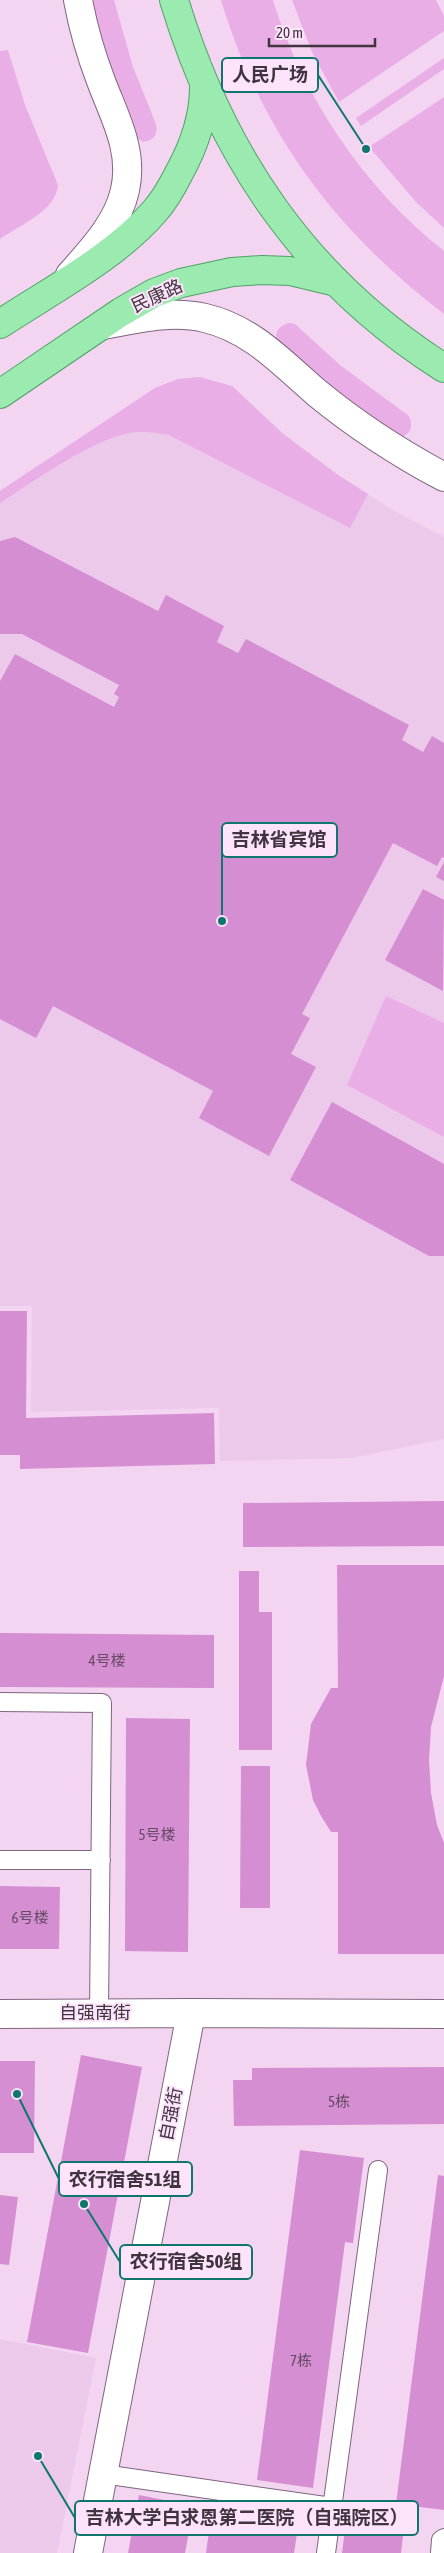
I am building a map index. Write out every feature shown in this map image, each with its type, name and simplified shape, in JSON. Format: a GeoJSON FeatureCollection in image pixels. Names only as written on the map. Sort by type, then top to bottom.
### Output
{"type":"FeatureCollection","features":[{"type":"Feature","properties":{"kind":"main road"},"geometry":{"type":"LineString","coordinates":[[174,0],[188,47],[204,85],[235,149],[265,196],[299,241],[336,282],[378,320],[444,368]]}},
{"type":"Feature","properties":{"kind":"main road"},"geometry":{"type":"LineString","coordinates":[[0,324],[121,244],[156,210],[185,163],[195,138],[202,118],[204,85]]}},
{"type":"Feature","properties":{"kind":"main road","name":"民康路"},"geometry":{"type":"LineString","coordinates":[[0,394],[154,293],[181,282],[247,271],[290,271],[336,282]]}},
{"type":"Feature","properties":{"kind":"street"},"geometry":{"type":"LineString","coordinates":[[66,281],[100,240],[116,214],[125,190],[129,163],[124,139],[100,79],[78,0]]}},
{"type":"Feature","properties":{"kind":"street"},"geometry":{"type":"LineString","coordinates":[[103,325],[176,315],[204,318],[232,327],[256,340],[281,359],[317,393],[368,431],[444,477]]}},
{"type":"Feature","properties":{"kind":"street"},"geometry":{"type":"LineString","coordinates":[[191,2013],[444,2014]]}},
{"type":"Feature","properties":{"kind":"street","name":"自强南街"},"geometry":{"type":"LineString","coordinates":[[0,2014],[191,2013]]}},
{"type":"Feature","properties":{"kind":"street","name":"自强街"},"geometry":{"type":"LineString","coordinates":[[88,2553],[191,2013]]}},
{"type":"Feature","properties":{"kind":"lane"},"geometry":{"type":"LineString","coordinates":[[0,1702],[102,1702],[100,2013]]}},
{"type":"Feature","properties":{"kind":"lane"},"geometry":{"type":"LineString","coordinates":[[0,1860],[101,1860]]}},
{"type":"Feature","properties":{"kind":"lane"},"geometry":{"type":"LineString","coordinates":[[326,2553],[378,2170]]}},
{"type":"Feature","properties":{"kind":"lane"},"geometry":{"type":"LineString","coordinates":[[103,2474],[332,2507]]}},
{"type":"Feature","properties":{"kind":"lane"},"geometry":{"type":"LineString","coordinates":[[440,2553],[441,2540],[444,2538]]}},
{"type":"Feature","properties":{"kind":"shaded area"},"geometry":{"type":"Polygon","coordinates":[[[88,0],[114,0],[133,67],[156,124],[156,134],[150,140],[143,142],[133,135],[88,0]]]}},
{"type":"Feature","properties":{"kind":"shaded area"},"geometry":{"type":"Polygon","coordinates":[[[221,0],[273,0],[285,36],[301,71],[319,105],[340,138],[363,170],[388,199],[444,251],[444,314],[405,282],[369,248],[336,213],[307,175],[280,135],[257,93],[221,0]]]}},
{"type":"Feature","properties":{"kind":"shaded area"},"geometry":{"type":"Polygon","coordinates":[[[292,0],[436,0],[444,16],[444,31],[339,102],[312,52],[292,0]]]}},
{"type":"Feature","properties":{"kind":"shaded area"},"geometry":{"type":"Polygon","coordinates":[[[8,50],[25,105],[58,185],[56,194],[44,210],[0,239],[0,51],[8,50]]]}},
{"type":"Feature","properties":{"kind":"shaded area"},"geometry":{"type":"Polygon","coordinates":[[[444,58],[444,69],[361,126],[356,118],[444,58]]]}},
{"type":"Feature","properties":{"kind":"shaded area"},"geometry":{"type":"Polygon","coordinates":[[[444,97],[444,228],[416,202],[369,147],[444,97]]]}},
{"type":"Feature","properties":{"kind":"shaded area"},"geometry":{"type":"Polygon","coordinates":[[[289,323],[295,324],[340,365],[409,416],[410,431],[397,438],[374,423],[276,342],[278,330],[289,323]]]}},
{"type":"Feature","properties":{"kind":"shaded area"},"geometry":{"type":"Polygon","coordinates":[[[199,377],[232,386],[283,433],[338,475],[396,512],[444,537],[444,1439],[352,1458],[220,1461],[219,1408],[31,1412],[32,1306],[0,1306],[0,491],[155,388],[178,379],[199,377]]]}},
{"type":"Feature","properties":{"kind":"shaded area"},"geometry":{"type":"Polygon","coordinates":[[[199,377],[232,386],[283,434],[338,475],[368,494],[350,528],[169,435],[147,432],[123,434],[87,449],[0,503],[0,491],[155,388],[178,379],[199,377]]]}},
{"type":"Feature","properties":{"kind":"shaded area"},"geometry":{"type":"Polygon","coordinates":[[[386,996],[444,1023],[444,1137],[347,1085],[386,996]]]}},
{"type":"Feature","properties":{"kind":"shaded area"},"geometry":{"type":"Polygon","coordinates":[[[0,2339],[96,2358],[57,2553],[0,2553],[0,2339]]]}},
{"type":"Feature","properties":{"kind":"building"},"geometry":{"type":"Polygon","coordinates":[[[15,537],[158,611],[166,595],[224,626],[217,642],[238,653],[246,639],[409,725],[402,740],[423,752],[432,736],[444,743],[444,858],[442,857],[437,866],[393,843],[302,1014],[310,1018],[291,1054],[316,1067],[269,1156],[199,1118],[213,1091],[53,1006],[36,1038],[0,1019],[0,681],[15,654],[114,707],[119,697],[114,694],[119,685],[22,634],[0,634],[0,541],[15,537]]]}},
{"type":"Feature","properties":{"kind":"building"},"geometry":{"type":"Polygon","coordinates":[[[444,862],[444,881],[436,877],[444,862]]]}},
{"type":"Feature","properties":{"kind":"building"},"geometry":{"type":"Polygon","coordinates":[[[423,889],[444,900],[443,991],[385,960],[423,889]]]}},
{"type":"Feature","properties":{"kind":"building"},"geometry":{"type":"Polygon","coordinates":[[[332,1102],[444,1164],[444,1256],[429,1256],[290,1180],[332,1102]]]}},
{"type":"Feature","properties":{"kind":"building"},"geometry":{"type":"Polygon","coordinates":[[[0,1311],[27,1311],[26,1418],[214,1413],[215,1464],[20,1469],[20,1455],[0,1455],[0,1311]]]}},
{"type":"Feature","properties":{"kind":"building"},"geometry":{"type":"Polygon","coordinates":[[[444,1501],[444,1546],[243,1547],[243,1503],[444,1501]]]}},
{"type":"Feature","properties":{"kind":"building"},"geometry":{"type":"Polygon","coordinates":[[[337,1565],[444,1565],[444,1676],[431,1727],[429,1760],[431,1793],[437,1825],[444,1843],[444,1954],[338,1954],[338,1832],[331,1832],[313,1800],[306,1765],[311,1724],[331,1688],[338,1688],[337,1565]]]}},
{"type":"Feature","properties":{"kind":"building"},"geometry":{"type":"Polygon","coordinates":[[[239,1571],[259,1571],[259,1612],[272,1612],[272,1750],[239,1750],[239,1571]]]}},
{"type":"Feature","properties":{"kind":"building"},"geometry":{"type":"Polygon","coordinates":[[[0,1633],[214,1635],[214,1688],[0,1687],[0,1633]]]}},
{"type":"Feature","properties":{"kind":"building"},"geometry":{"type":"Polygon","coordinates":[[[126,1718],[190,1719],[188,1952],[125,1951],[126,1718]]]}},
{"type":"Feature","properties":{"kind":"building"},"geometry":{"type":"Polygon","coordinates":[[[241,1766],[270,1766],[270,1908],[240,1908],[241,1766]]]}},
{"type":"Feature","properties":{"kind":"building"},"geometry":{"type":"Polygon","coordinates":[[[0,1886],[60,1887],[59,1949],[0,1949],[0,1886]]]}},
{"type":"Feature","properties":{"kind":"building"},"geometry":{"type":"Polygon","coordinates":[[[81,2055],[142,2067],[88,2353],[27,2342],[81,2055]]]}},
{"type":"Feature","properties":{"kind":"building"},"geometry":{"type":"Polygon","coordinates":[[[0,2061],[35,2061],[34,2153],[0,2153],[0,2061]]]}},
{"type":"Feature","properties":{"kind":"building"},"geometry":{"type":"Polygon","coordinates":[[[444,2067],[444,2124],[234,2126],[233,2080],[252,2080],[252,2068],[444,2067]]]}},
{"type":"Feature","properties":{"kind":"building"},"geometry":{"type":"Polygon","coordinates":[[[300,2150],[364,2158],[353,2243],[345,2242],[313,2488],[257,2480],[300,2150]]]}},
{"type":"Feature","properties":{"kind":"building"},"geometry":{"type":"Polygon","coordinates":[[[438,2175],[444,2176],[444,2510],[396,2504],[438,2175]]]}},
{"type":"Feature","properties":{"kind":"building"},"geometry":{"type":"Polygon","coordinates":[[[0,2195],[18,2197],[9,2265],[0,2264],[0,2195]]]}},
{"type":"Feature","properties":{"kind":"building"},"geometry":{"type":"Polygon","coordinates":[[[139,2495],[194,2506],[185,2553],[128,2553],[139,2495]]]}},
{"type":"Feature","properties":{"kind":"building"},"geometry":{"type":"Polygon","coordinates":[[[212,2509],[299,2521],[294,2553],[206,2553],[212,2509]]]}},
{"type":"Feature","properties":{"kind":"building"},"geometry":{"type":"Polygon","coordinates":[[[346,2521],[404,2528],[401,2553],[342,2553],[346,2521]]]}},
{"type":"Feature","properties":{"kind":"place","name":"人民广场"},"geometry":{"type":"Point","coordinates":[366,149]}},
{"type":"Feature","properties":{"kind":"place","name":"吉林省宾馆"},"geometry":{"type":"Point","coordinates":[222,921]}},
{"type":"Feature","properties":{"kind":"place","name":"农行宿舍51组"},"geometry":{"type":"Point","coordinates":[17,2094]}},
{"type":"Feature","properties":{"kind":"place","name":"农行宿舍50组"},"geometry":{"type":"Point","coordinates":[84,2204]}},
{"type":"Feature","properties":{"kind":"place","name":"吉林大学白求恩第二医院（自强院区）"},"geometry":{"type":"Point","coordinates":[38,2456]}}]}
